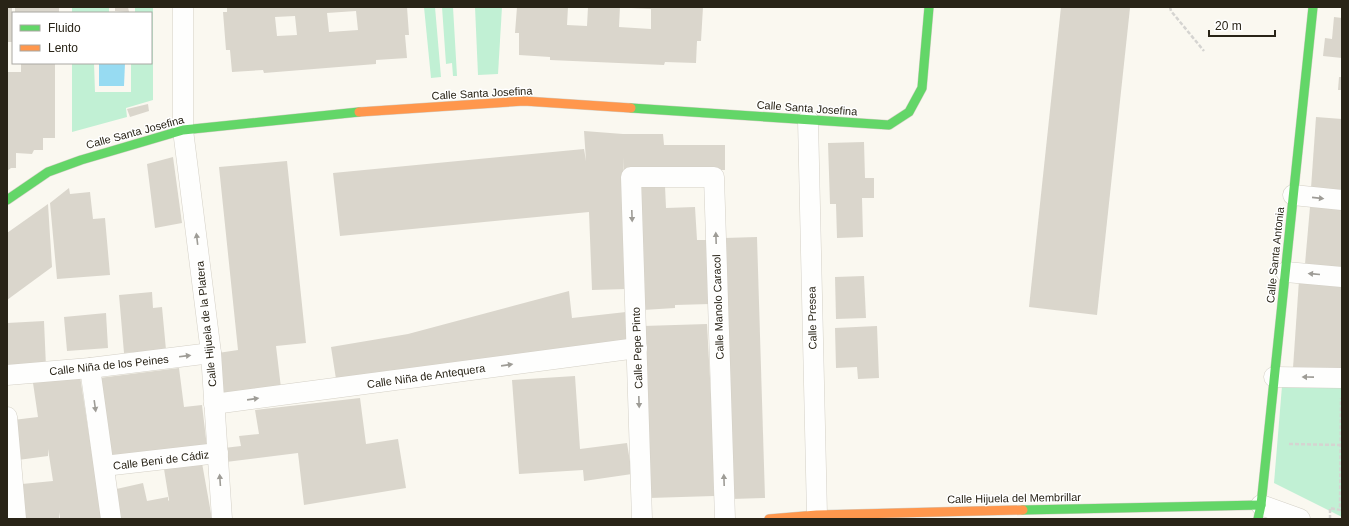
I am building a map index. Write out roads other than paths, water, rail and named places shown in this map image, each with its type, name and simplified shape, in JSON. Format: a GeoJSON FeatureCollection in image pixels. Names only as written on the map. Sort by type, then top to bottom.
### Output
{"type":"FeatureCollection","features":[{"type":"Feature","properties":{"kind":"street","name":"Calle Hijuela de la Platera"},"geometry":{"type":"LineString","coordinates":[[183,7],[183,130],[211,353],[222,519]]}},
{"type":"Feature","properties":{"kind":"street","name":"Calle Santa Josefina"},"geometry":{"type":"LineString","coordinates":[[7,200],[48,172],[81,160],[183,130],[343,113],[524,101],[889,125],[909,112],[922,88],[929,7]]}},
{"type":"Feature","properties":{"kind":"street","name":"Calle Santa Antonia"},"geometry":{"type":"LineString","coordinates":[[1259,512],[1286,272],[1313,7]]}},
{"type":"Feature","properties":{"kind":"street","name":"Calle Presea"},"geometry":{"type":"LineString","coordinates":[[808,120],[817,515]]}},
{"type":"Feature","properties":{"kind":"street","name":"Calle Pepe Pinto"},"geometry":{"type":"LineString","coordinates":[[631,177],[642,519]]}},
{"type":"Feature","properties":{"kind":"street","name":"Calle Manolo Caracol"},"geometry":{"type":"LineString","coordinates":[[631,177],[714,177],[725,519]]}},
{"type":"Feature","properties":{"kind":"street"},"geometry":{"type":"LineString","coordinates":[[1293,195],[1342,200]]}},
{"type":"Feature","properties":{"kind":"street"},"geometry":{"type":"LineString","coordinates":[[1286,272],[1342,277]]}},
{"type":"Feature","properties":{"kind":"street","name":"Calle Niña de Antequera"},"geometry":{"type":"LineString","coordinates":[[214,404],[637,348]]}},
{"type":"Feature","properties":{"kind":"street","name":"Calle Niña de los Peines"},"geometry":{"type":"LineString","coordinates":[[7,375],[90,368],[211,353]]}},
{"type":"Feature","properties":{"kind":"street","name":"Calle Beni de Cádiz"},"geometry":{"type":"LineString","coordinates":[[90,368],[111,519]]}},
{"type":"Feature","properties":{"kind":"street"},"geometry":{"type":"LineString","coordinates":[[1274,377],[1342,378]]}},
{"type":"Feature","properties":{"kind":"street"},"geometry":{"type":"LineString","coordinates":[[7,417],[16,519]]}},
{"type":"Feature","properties":{"kind":"street","name":"Calle Beni de Cádiz"},"geometry":{"type":"LineString","coordinates":[[104,466],[218,453]]}},
{"type":"Feature","properties":{"kind":"street"},"geometry":{"type":"LineString","coordinates":[[1259,512],[1300,519]]}},
{"type":"Feature","properties":{"kind":"street","name":"Calle Hijuela del Membrillar"},"geometry":{"type":"LineString","coordinates":[[769,519],[817,515],[1259,512]]}},
{"type":"Feature","properties":{"kind":"water"},"geometry":{"type":"Polygon","coordinates":[[[99,64],[125,64],[124,86],[99,86],[99,64]]]}}]}
